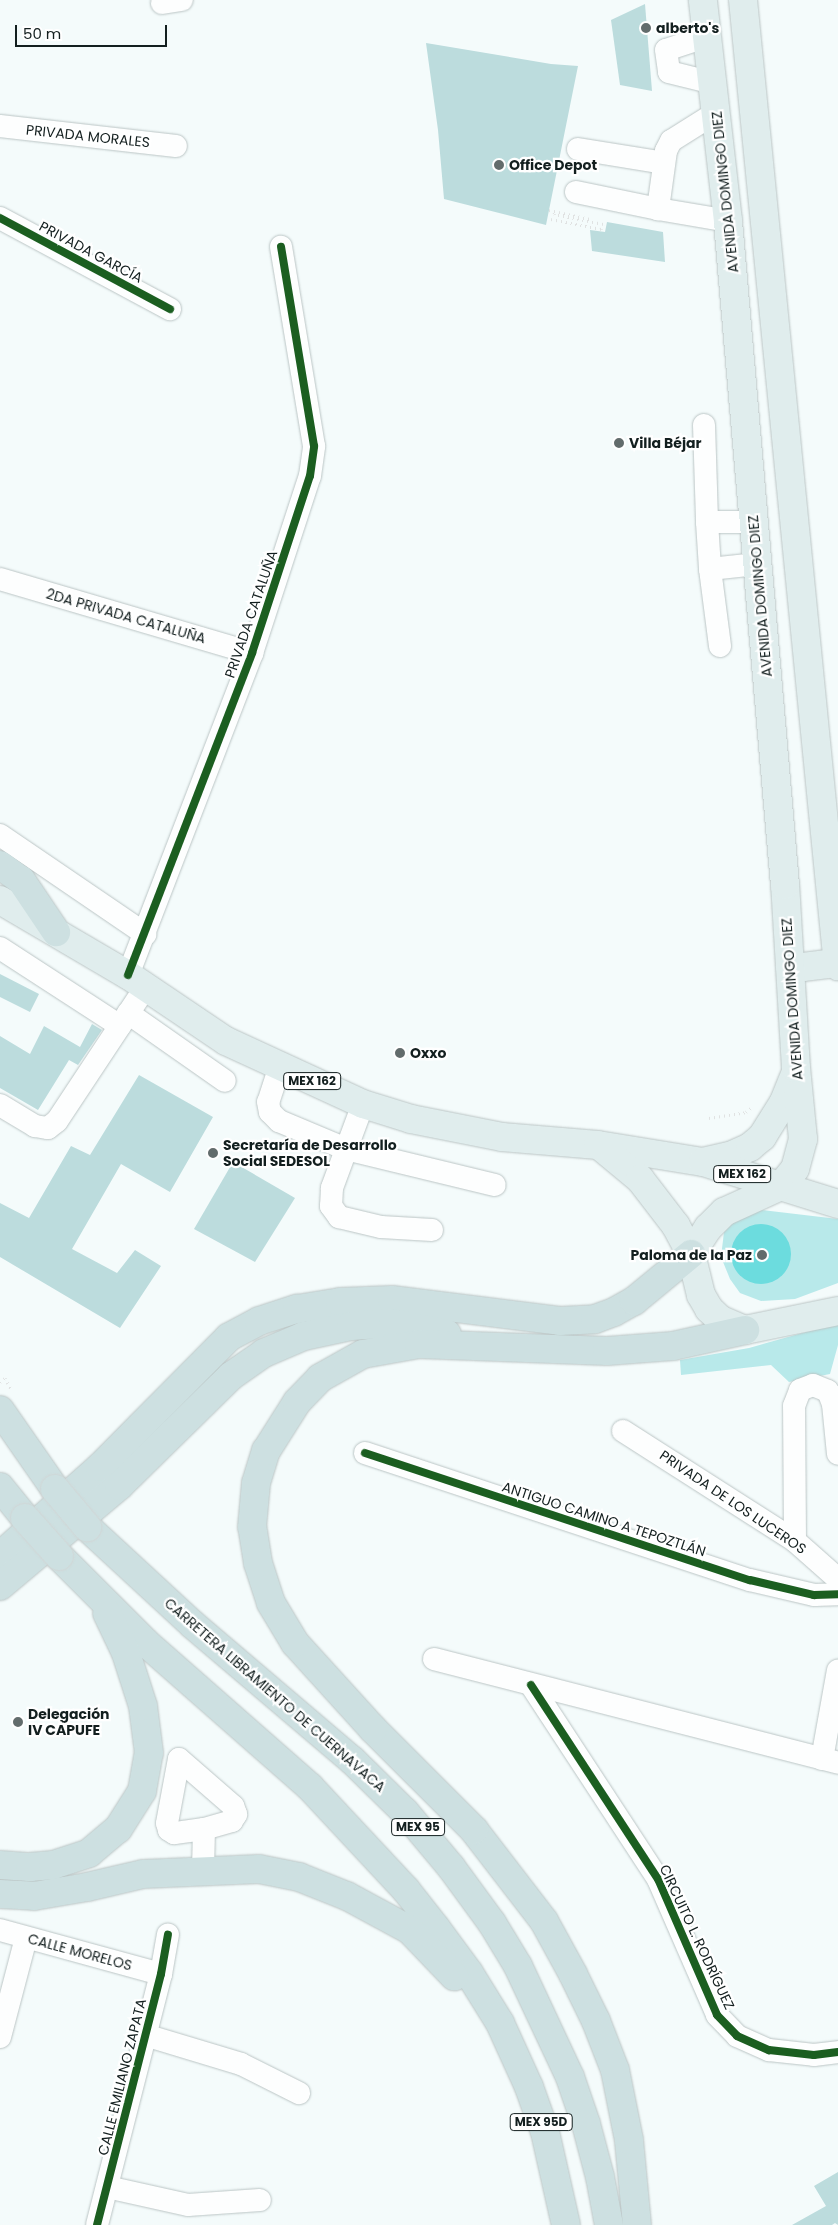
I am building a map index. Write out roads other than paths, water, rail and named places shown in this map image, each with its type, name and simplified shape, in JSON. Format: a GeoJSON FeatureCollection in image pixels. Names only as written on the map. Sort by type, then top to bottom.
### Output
{"type":"FeatureCollection","features":[{"type":"Feature","properties":{"kind":"highway"},"geometry":{"type":"LineString","coordinates":[[0,865],[21,880],[56,932]]}},
{"type":"Feature","properties":{"kind":"highway"},"geometry":{"type":"LineString","coordinates":[[0,1556],[100,1467],[229,1337],[259,1322],[297,1309],[340,1302],[392,1300],[560,1321],[595,1319],[614,1312],[634,1301],[691,1254]]}},
{"type":"Feature","properties":{"kind":"highway"},"geometry":{"type":"LineString","coordinates":[[0,1586],[119,1486],[231,1376],[264,1353],[304,1336],[351,1326],[394,1323],[434,1330],[492,1347]]}},
{"type":"Feature","properties":{"kind":"highway"},"geometry":{"type":"LineString","coordinates":[[638,2225],[629,2140],[615,2070],[596,2020],[569,1967],[544,1921],[474,1830],[373,1729],[295,1643],[271,1603],[258,1563],[252,1527],[256,1484],[266,1451],[297,1402],[320,1378],[363,1354],[419,1344],[607,1351],[673,1346],[745,1330]]}},
{"type":"Feature","properties":{"kind":"highway","name":"CARRETERA LIBRAMIENTO DE CUERNAVACA"},"geometry":{"type":"LineString","coordinates":[[0,1410],[55,1489],[87,1527],[192,1624],[352,1760],[405,1812],[451,1867],[492,1923],[518,1966],[570,2077],[586,2124],[600,2177],[609,2225]]}},
{"type":"Feature","properties":{"kind":"highway"},"geometry":{"type":"LineString","coordinates":[[0,1487],[59,1556],[100,1598],[145,1642],[310,1787],[362,1841],[436,1928],[469,1973],[500,2023]]}},
{"type":"Feature","properties":{"kind":"highway"},"geometry":{"type":"LineString","coordinates":[[0,1865],[30,1867],[53,1865],[89,1853],[118,1829],[142,1791],[149,1753],[143,1706],[126,1653],[100,1598]]}},
{"type":"Feature","properties":{"kind":"highway"},"geometry":{"type":"LineString","coordinates":[[0,1894],[34,1896],[87,1887],[143,1874],[203,1870],[259,1869],[299,1877],[347,1896],[410,1930],[500,2023]]}},
{"type":"Feature","properties":{"kind":"highway","name":"MEX 95D"},"geometry":{"type":"LineString","coordinates":[[500,2023],[528,2087],[544,2132],[566,2225]]}},
{"type":"Feature","properties":{"kind":"main road","name":"AVENIDA DOMINGO DIEZ"},"geometry":{"type":"LineString","coordinates":[[703,0],[728,221],[790,966],[802,1139],[795,1169],[781,1186]]}},
{"type":"Feature","properties":{"kind":"main road"},"geometry":{"type":"LineString","coordinates":[[743,0],[838,964],[803,967],[790,966]]}},
{"type":"Feature","properties":{"kind":"main road","name":"MEX 162"},"geometry":{"type":"LineString","coordinates":[[0,900],[137,982],[226,1041],[362,1104],[410,1119],[502,1137],[598,1145],[703,1162],[781,1186]]}},
{"type":"Feature","properties":{"kind":"main road"},"geometry":{"type":"LineString","coordinates":[[703,1162],[744,1150],[762,1137],[783,1104],[796,1073]]}},
{"type":"Feature","properties":{"kind":"main road"},"geometry":{"type":"LineString","coordinates":[[598,1145],[640,1179],[676,1226],[691,1254],[701,1295],[708,1309],[722,1320],[745,1330],[838,1311]]}},
{"type":"Feature","properties":{"kind":"main road"},"geometry":{"type":"LineString","coordinates":[[691,1254],[708,1228],[724,1212],[781,1186],[838,1204]]}},
{"type":"Feature","properties":{"kind":"street"},"geometry":{"type":"LineString","coordinates":[[708,36],[666,50],[669,72],[713,83]]}},
{"type":"Feature","properties":{"kind":"street"},"geometry":{"type":"LineString","coordinates":[[658,209],[666,151],[671,141],[717,112]]}},
{"type":"Feature","properties":{"kind":"street","name":"PRIVADA MORALES"},"geometry":{"type":"LineString","coordinates":[[0,126],[176,146]]}},
{"type":"Feature","properties":{"kind":"street"},"geometry":{"type":"LineString","coordinates":[[578,149],[664,163]]}},
{"type":"Feature","properties":{"kind":"street"},"geometry":{"type":"LineString","coordinates":[[576,192],[728,221]]}},
{"type":"Feature","properties":{"kind":"street","name":"PRIVADA GARCÍA"},"geometry":{"type":"LineString","coordinates":[[0,218],[170,309]]}},
{"type":"Feature","properties":{"kind":"street","name":"PRIVADA CATALUÑA"},"geometry":{"type":"LineString","coordinates":[[0,1105],[35,1126],[48,1128],[56,1120],[124,1019],[137,982],[145,934],[252,653],[310,476],[314,446],[281,247]]}},
{"type":"Feature","properties":{"kind":"street"},"geometry":{"type":"LineString","coordinates":[[704,425],[706,522],[720,646]]}},
{"type":"Feature","properties":{"kind":"street"},"geometry":{"type":"LineString","coordinates":[[706,522],[753,522]]}},
{"type":"Feature","properties":{"kind":"street"},"geometry":{"type":"LineString","coordinates":[[710,569],[757,564]]}},
{"type":"Feature","properties":{"kind":"street","name":"2DA PRIVADA CATALUÑA"},"geometry":{"type":"LineString","coordinates":[[0,579],[252,653]]}},
{"type":"Feature","properties":{"kind":"street"},"geometry":{"type":"LineString","coordinates":[[0,836],[145,934]]}},
{"type":"Feature","properties":{"kind":"street"},"geometry":{"type":"LineString","coordinates":[[0,948],[124,1019],[225,1081]]}},
{"type":"Feature","properties":{"kind":"street"},"geometry":{"type":"LineString","coordinates":[[280,1066],[268,1102],[270,1112],[279,1120],[346,1149],[495,1185]]}},
{"type":"Feature","properties":{"kind":"street"},"geometry":{"type":"LineString","coordinates":[[362,1104],[346,1149],[331,1206],[339,1217],[381,1227],[432,1230]]}},
{"type":"Feature","properties":{"kind":"street"},"geometry":{"type":"LineString","coordinates":[[795,1541],[794,1406],[800,1390],[813,1385],[828,1391],[833,1404],[838,1454]]}},
{"type":"Feature","properties":{"kind":"street","name":"PRIVADA DE LOS LUCEROS"},"geometry":{"type":"LineString","coordinates":[[623,1430],[795,1541],[838,1578]]}},
{"type":"Feature","properties":{"kind":"street","name":"ANTIGUO CAMINO A TEPOZTLÁN"},"geometry":{"type":"LineString","coordinates":[[365,1453],[750,1580],[814,1595],[838,1594]]}},
{"type":"Feature","properties":{"kind":"street"},"geometry":{"type":"LineString","coordinates":[[434,1659],[830,1761],[838,1670]]}},
{"type":"Feature","properties":{"kind":"street","name":"CIRCUITO L. RODRÍGUEZ"},"geometry":{"type":"LineString","coordinates":[[531,1685],[658,1878],[717,2015],[737,2036],[769,2050],[814,2055],[838,2052]]}},
{"type":"Feature","properties":{"kind":"street"},"geometry":{"type":"LineString","coordinates":[[149,1753],[179,1758],[233,1806],[236,1814],[232,1821],[204,1829],[174,1833],[169,1830],[167,1823],[179,1758]]}},
{"type":"Feature","properties":{"kind":"street"},"geometry":{"type":"LineString","coordinates":[[203,1870],[204,1829]]}},
{"type":"Feature","properties":{"kind":"street","name":"CALLE MORELOS"},"geometry":{"type":"LineString","coordinates":[[0,1930],[161,1974]]}},
{"type":"Feature","properties":{"kind":"street","name":"CALLE EMILIANO ZAPATA"},"geometry":{"type":"LineString","coordinates":[[97,2225],[161,1974],[168,1935]]}},
{"type":"Feature","properties":{"kind":"street"},"geometry":{"type":"LineString","coordinates":[[0,2037],[26,1938]]}},
{"type":"Feature","properties":{"kind":"street"},"geometry":{"type":"LineString","coordinates":[[145,2035],[241,2064],[299,2093]]}},
{"type":"Feature","properties":{"kind":"street"},"geometry":{"type":"LineString","coordinates":[[107,2187],[188,2205],[260,2200]]}},
{"type":"Feature","properties":{"kind":"water","name":"Paloma de la Paz"},"geometry":{"type":"Polygon","coordinates":[[[761,1224],[778,1229],[786,1237],[791,1254],[786,1271],[778,1279],[761,1284],[744,1279],[736,1271],[731,1254],[736,1237],[744,1229],[761,1224]]]}},
{"type":"Feature","properties":{"kind":"place","name":"alberto's"},"geometry":{"type":"Point","coordinates":[646,28]}},
{"type":"Feature","properties":{"kind":"place","name":"Office Depot"},"geometry":{"type":"Point","coordinates":[499,165]}},
{"type":"Feature","properties":{"kind":"place","name":"Villa Béjar"},"geometry":{"type":"Point","coordinates":[619,443]}},
{"type":"Feature","properties":{"kind":"place","name":"Oxxo"},"geometry":{"type":"Point","coordinates":[400,1053]}},
{"type":"Feature","properties":{"kind":"place","name":"Secretaría de Desarrollo Social SEDESOL"},"geometry":{"type":"Point","coordinates":[213,1153]}},
{"type":"Feature","properties":{"kind":"place","name":"Paloma de la Paz"},"geometry":{"type":"Point","coordinates":[762,1255]}},
{"type":"Feature","properties":{"kind":"place","name":"Delegación IV CAPUFE"},"geometry":{"type":"Point","coordinates":[18,1722]}}]}
